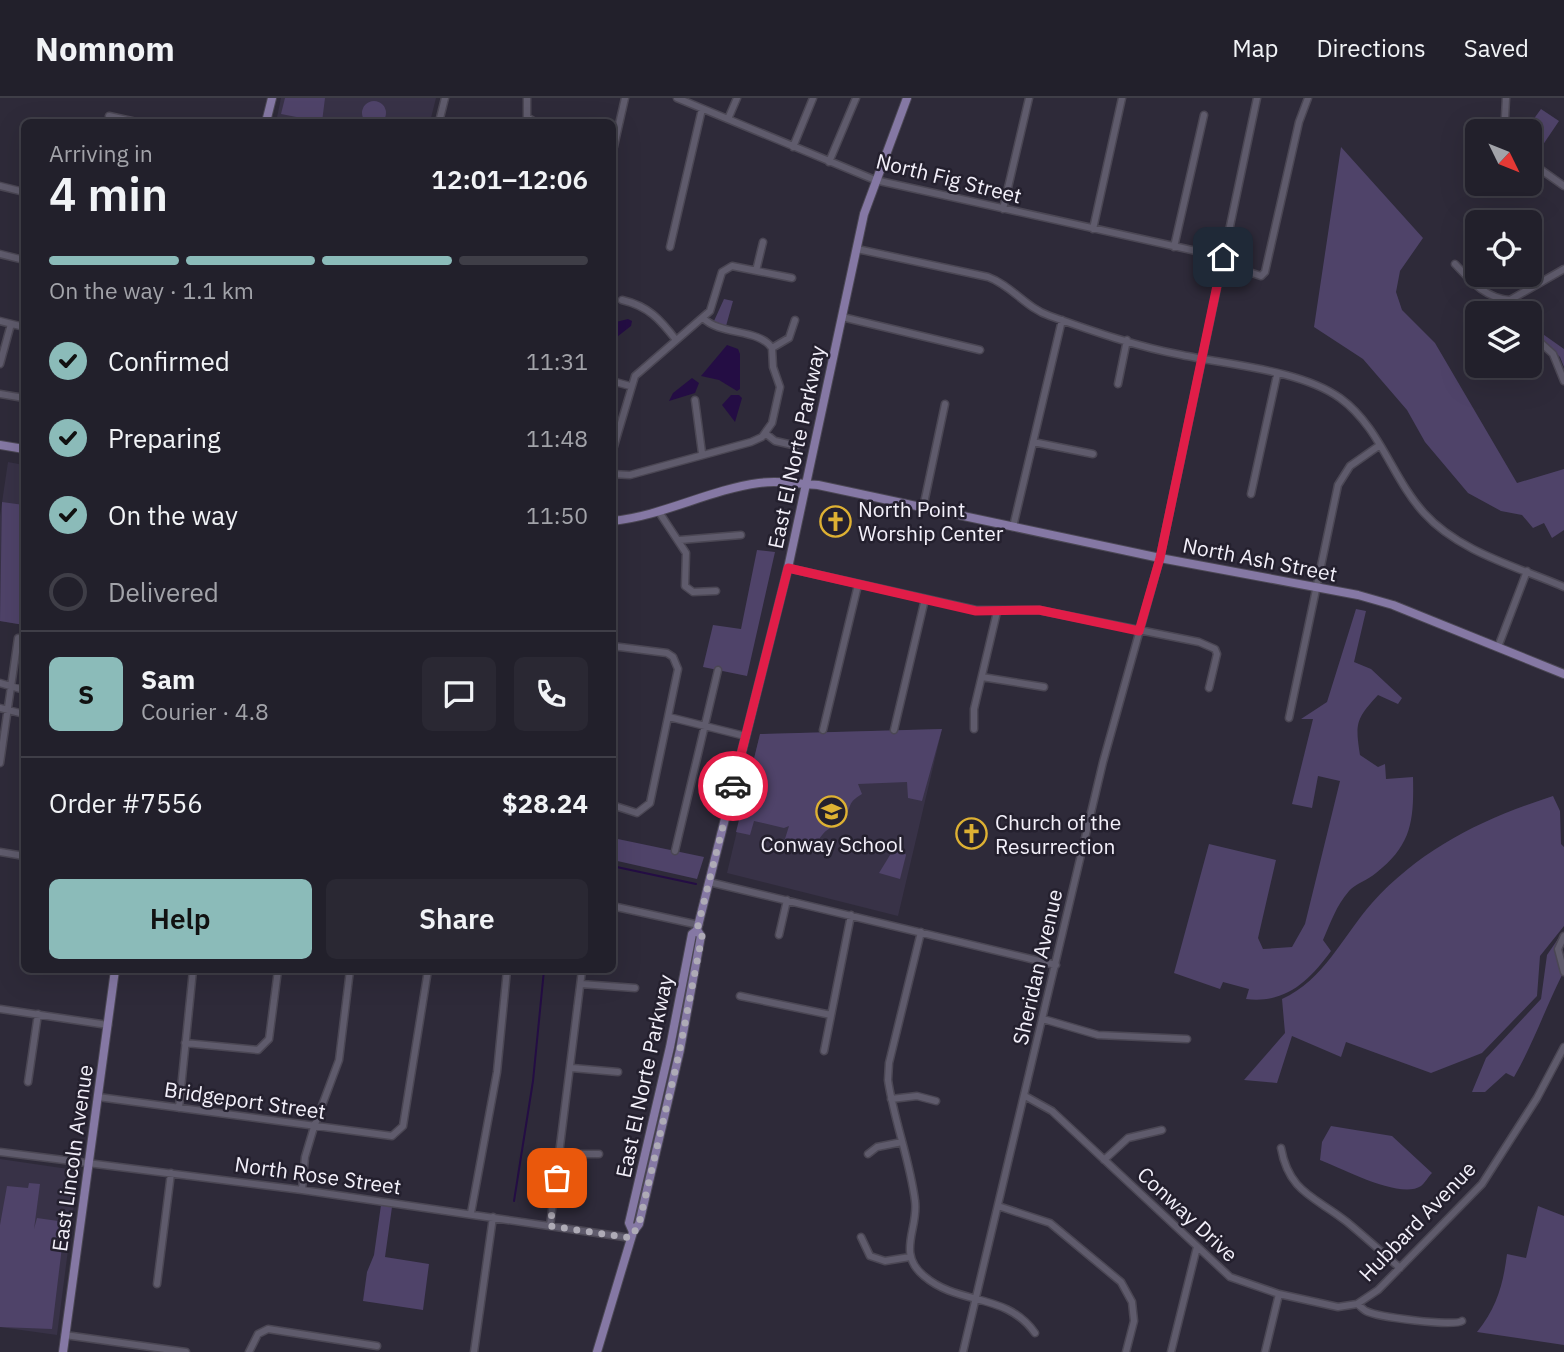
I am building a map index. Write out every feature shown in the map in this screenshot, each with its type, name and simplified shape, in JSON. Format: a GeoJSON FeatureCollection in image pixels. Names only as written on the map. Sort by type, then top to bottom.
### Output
{"type":"FeatureCollection","features":[{"type":"Feature","properties":{"kind":"main road"},"geometry":{"type":"LineString","coordinates":[[267,119],[272,98]]}},
{"type":"Feature","properties":{"kind":"main road","name":"East El Norte Parkway"},"geometry":{"type":"LineString","coordinates":[[597,1352],[632,1235],[639,1224],[679,1054],[702,936],[698,927],[788,568],[857,249],[875,180],[907,98]]}},
{"type":"Feature","properties":{"kind":"main road"},"geometry":{"type":"LineString","coordinates":[[0,445],[21,448]]}},
{"type":"Feature","properties":{"kind":"main road","name":"North Ash Street"},"geometry":{"type":"LineString","coordinates":[[616,520],[659,512],[744,485],[771,481],[806,484],[1393,605],[1564,674]]}},
{"type":"Feature","properties":{"kind":"main road","name":"East Lincoln Avenue"},"geometry":{"type":"LineString","coordinates":[[63,1352],[115,973]]}},
{"type":"Feature","properties":{"kind":"street"},"geometry":{"type":"LineString","coordinates":[[440,119],[445,98]]}},
{"type":"Feature","properties":{"kind":"street"},"geometry":{"type":"LineString","coordinates":[[527,98],[527,117],[530,119]]}},
{"type":"Feature","properties":{"kind":"street"},"geometry":{"type":"LineString","coordinates":[[616,137],[625,98]]}},
{"type":"Feature","properties":{"kind":"street","name":"North Fig Street"},"geometry":{"type":"LineString","coordinates":[[677,98],[875,180],[1174,247],[1224,254]]}},
{"type":"Feature","properties":{"kind":"street"},"geometry":{"type":"LineString","coordinates":[[728,120],[737,98]]}},
{"type":"Feature","properties":{"kind":"street"},"geometry":{"type":"LineString","coordinates":[[793,147],[813,98]]}},
{"type":"Feature","properties":{"kind":"street"},"geometry":{"type":"LineString","coordinates":[[829,162],[856,98]]}},
{"type":"Feature","properties":{"kind":"street"},"geometry":{"type":"LineString","coordinates":[[1003,209],[1029,98]]}},
{"type":"Feature","properties":{"kind":"street"},"geometry":{"type":"LineString","coordinates":[[1093,229],[1122,98]]}},
{"type":"Feature","properties":{"kind":"street","name":"Sheridan Avenue"},"geometry":{"type":"LineString","coordinates":[[963,1352],[1111,733],[1160,558],[1257,98]]}},
{"type":"Feature","properties":{"kind":"street"},"geometry":{"type":"LineString","coordinates":[[1224,254],[1254,275],[1261,276],[1265,272],[1299,122],[1308,98]]}},
{"type":"Feature","properties":{"kind":"street"},"geometry":{"type":"LineString","coordinates":[[1505,117],[1506,98]]}},
{"type":"Feature","properties":{"kind":"street"},"geometry":{"type":"LineString","coordinates":[[670,247],[702,109]]}},
{"type":"Feature","properties":{"kind":"street"},"geometry":{"type":"LineString","coordinates":[[1174,247],[1204,115]]}},
{"type":"Feature","properties":{"kind":"street"},"geometry":{"type":"LineString","coordinates":[[109,116],[122,119]]}},
{"type":"Feature","properties":{"kind":"street"},"geometry":{"type":"LineString","coordinates":[[1542,170],[1564,186]]}},
{"type":"Feature","properties":{"kind":"street"},"geometry":{"type":"LineString","coordinates":[[0,186],[21,191]]}},
{"type":"Feature","properties":{"kind":"street"},"geometry":{"type":"LineString","coordinates":[[757,271],[763,242]]}},
{"type":"Feature","properties":{"kind":"street"},"geometry":{"type":"LineString","coordinates":[[857,249],[998,280],[1024,302],[1048,316],[1127,340],[1304,381],[1340,398],[1365,421],[1405,489],[1438,527],[1464,544],[1564,587]]}},
{"type":"Feature","properties":{"kind":"street"},"geometry":{"type":"LineString","coordinates":[[0,254],[21,259]]}},
{"type":"Feature","properties":{"kind":"street"},"geometry":{"type":"LineString","coordinates":[[1455,264],[1474,284],[1493,296],[1510,300],[1564,269]]}},
{"type":"Feature","properties":{"kind":"street"},"geometry":{"type":"LineString","coordinates":[[616,438],[630,386],[643,366],[704,318],[714,303],[722,272],[728,266],[792,278]]}},
{"type":"Feature","properties":{"kind":"street"},"geometry":{"type":"LineString","coordinates":[[622,300],[637,304],[657,316],[676,340]]}},
{"type":"Feature","properties":{"kind":"street"},"geometry":{"type":"LineString","coordinates":[[842,317],[980,350]]}},
{"type":"Feature","properties":{"kind":"street"},"geometry":{"type":"LineString","coordinates":[[616,474],[630,475],[702,453],[758,440],[772,423],[780,387],[773,367],[772,348],[763,340],[711,326],[704,318]]}},
{"type":"Feature","properties":{"kind":"street"},"geometry":{"type":"LineString","coordinates":[[772,348],[789,338],[794,320]]}},
{"type":"Feature","properties":{"kind":"street"},"geometry":{"type":"LineString","coordinates":[[1013,527],[1062,320]]}},
{"type":"Feature","properties":{"kind":"street"},"geometry":{"type":"LineString","coordinates":[[0,321],[21,326]]}},
{"type":"Feature","properties":{"kind":"street"},"geometry":{"type":"LineString","coordinates":[[0,364],[11,324]]}},
{"type":"Feature","properties":{"kind":"street"},"geometry":{"type":"LineString","coordinates":[[1118,384],[1127,340]]}},
{"type":"Feature","properties":{"kind":"street"},"geometry":{"type":"LineString","coordinates":[[1542,344],[1553,354],[1564,381]]}},
{"type":"Feature","properties":{"kind":"street"},"geometry":{"type":"LineString","coordinates":[[1251,494],[1277,375]]}},
{"type":"Feature","properties":{"kind":"street"},"geometry":{"type":"LineString","coordinates":[[616,383],[630,386]]}},
{"type":"Feature","properties":{"kind":"street"},"geometry":{"type":"LineString","coordinates":[[0,394],[21,398]]}},
{"type":"Feature","properties":{"kind":"street"},"geometry":{"type":"LineString","coordinates":[[695,400],[702,453]]}},
{"type":"Feature","properties":{"kind":"street"},"geometry":{"type":"LineString","coordinates":[[923,508],[945,404]]}},
{"type":"Feature","properties":{"kind":"street"},"geometry":{"type":"LineString","coordinates":[[765,433],[775,441],[797,446]]}},
{"type":"Feature","properties":{"kind":"street"},"geometry":{"type":"LineString","coordinates":[[1032,442],[1093,454]]}},
{"type":"Feature","properties":{"kind":"street"},"geometry":{"type":"LineString","coordinates":[[1289,718],[1338,485],[1350,466],[1380,445]]}},
{"type":"Feature","properties":{"kind":"street"},"geometry":{"type":"LineString","coordinates":[[659,512],[665,524],[680,540],[686,553],[685,586],[693,592],[716,591]]}},
{"type":"Feature","properties":{"kind":"street"},"geometry":{"type":"LineString","coordinates":[[680,540],[741,535]]}},
{"type":"Feature","properties":{"kind":"street"},"geometry":{"type":"LineString","coordinates":[[788,568],[925,599],[997,612],[1039,610],[1209,645],[1217,654],[1209,688]]}},
{"type":"Feature","properties":{"kind":"street"},"geometry":{"type":"LineString","coordinates":[[1498,647],[1527,571]]}},
{"type":"Feature","properties":{"kind":"street"},"geometry":{"type":"LineString","coordinates":[[823,730],[858,585]]}},
{"type":"Feature","properties":{"kind":"street"},"geometry":{"type":"LineString","coordinates":[[894,730],[925,599]]}},
{"type":"Feature","properties":{"kind":"street"},"geometry":{"type":"LineString","coordinates":[[974,729],[974,709],[997,612]]}},
{"type":"Feature","properties":{"kind":"street"},"geometry":{"type":"LineString","coordinates":[[0,763],[4,709],[11,686],[18,638]]}},
{"type":"Feature","properties":{"kind":"street"},"geometry":{"type":"LineString","coordinates":[[616,647],[667,653],[676,662],[678,669],[650,800],[645,810],[637,813],[616,806]]}},
{"type":"Feature","properties":{"kind":"street"},"geometry":{"type":"LineString","coordinates":[[675,851],[718,670]]}},
{"type":"Feature","properties":{"kind":"street"},"geometry":{"type":"LineString","coordinates":[[982,677],[1044,687]]}},
{"type":"Feature","properties":{"kind":"street"},"geometry":{"type":"LineString","coordinates":[[0,683],[21,689]]}},
{"type":"Feature","properties":{"kind":"street"},"geometry":{"type":"LineString","coordinates":[[4,709],[21,713]]}},
{"type":"Feature","properties":{"kind":"street"},"geometry":{"type":"LineString","coordinates":[[669,718],[745,736]]}},
{"type":"Feature","properties":{"kind":"street"},"geometry":{"type":"LineString","coordinates":[[0,852],[21,856]]}},
{"type":"Feature","properties":{"kind":"street"},"geometry":{"type":"LineString","coordinates":[[709,881],[1056,965]]}},
{"type":"Feature","properties":{"kind":"street"},"geometry":{"type":"LineString","coordinates":[[779,935],[787,900]]}},
{"type":"Feature","properties":{"kind":"street"},"geometry":{"type":"LineString","coordinates":[[616,907],[698,927]]}},
{"type":"Feature","properties":{"kind":"street"},"geometry":{"type":"LineString","coordinates":[[824,1051],[851,915]]}},
{"type":"Feature","properties":{"kind":"street"},"geometry":{"type":"LineString","coordinates":[[920,932],[889,1063],[891,1099],[915,1201],[909,1240],[910,1257],[925,1277],[975,1299],[1013,1310],[1035,1333]]}},
{"type":"Feature","properties":{"kind":"street"},"geometry":{"type":"LineString","coordinates":[[1564,936],[1558,949],[1564,972]]}},
{"type":"Feature","properties":{"kind":"street"},"geometry":{"type":"LineString","coordinates":[[179,1108],[193,973]]}},
{"type":"Feature","properties":{"kind":"street"},"geometry":{"type":"LineString","coordinates":[[186,1043],[258,1050],[269,1039],[278,973]]}},
{"type":"Feature","properties":{"kind":"street"},"geometry":{"type":"LineString","coordinates":[[302,1190],[305,1157],[339,1060],[351,973]]}},
{"type":"Feature","properties":{"kind":"street","name":"Bridgeport Street"},"geometry":{"type":"LineString","coordinates":[[98,1097],[386,1137],[397,1134],[403,1126],[428,973]]}},
{"type":"Feature","properties":{"kind":"street"},"geometry":{"type":"LineString","coordinates":[[471,1213],[497,1072],[507,973]]}},
{"type":"Feature","properties":{"kind":"street"},"geometry":{"type":"LineString","coordinates":[[550,1226],[572,1068],[582,973]]}},
{"type":"Feature","properties":{"kind":"street"},"geometry":{"type":"LineString","coordinates":[[581,984],[635,988]]}},
{"type":"Feature","properties":{"kind":"street"},"geometry":{"type":"LineString","coordinates":[[740,996],[831,1015]]}},
{"type":"Feature","properties":{"kind":"street"},"geometry":{"type":"LineString","coordinates":[[0,1009],[108,1025]]}},
{"type":"Feature","properties":{"kind":"street"},"geometry":{"type":"LineString","coordinates":[[28,1082],[38,1014]]}},
{"type":"Feature","properties":{"kind":"street"},"geometry":{"type":"LineString","coordinates":[[1042,1019],[1053,1025],[1098,1035],[1187,1039]]}},
{"type":"Feature","properties":{"kind":"street","name":"Hubbard Avenue"},"geometry":{"type":"LineString","coordinates":[[1355,1304],[1378,1290],[1482,1184],[1537,1098],[1564,1047]]}},
{"type":"Feature","properties":{"kind":"street"},"geometry":{"type":"LineString","coordinates":[[572,1068],[618,1072]]}},
{"type":"Feature","properties":{"kind":"street"},"geometry":{"type":"LineString","coordinates":[[891,1099],[917,1096],[936,1101]]}},
{"type":"Feature","properties":{"kind":"street","name":"Conway Drive"},"geometry":{"type":"LineString","coordinates":[[1025,1096],[1052,1111],[1230,1277],[1279,1294],[1326,1306],[1355,1304],[1365,1311],[1380,1314],[1448,1324],[1462,1321]]}},
{"type":"Feature","properties":{"kind":"street"},"geometry":{"type":"LineString","coordinates":[[1104,1160],[1128,1138],[1162,1130]]}},
{"type":"Feature","properties":{"kind":"street"},"geometry":{"type":"LineString","coordinates":[[869,1154],[877,1147],[902,1142]]}},
{"type":"Feature","properties":{"kind":"street"},"geometry":{"type":"LineString","coordinates":[[1281,1148],[1284,1164],[1303,1192],[1345,1220],[1400,1268]]}},
{"type":"Feature","properties":{"kind":"street","name":"North Rose Street"},"geometry":{"type":"LineString","coordinates":[[0,1152],[632,1235]]}},
{"type":"Feature","properties":{"kind":"street"},"geometry":{"type":"LineString","coordinates":[[561,1154],[599,1154]]}},
{"type":"Feature","properties":{"kind":"street"},"geometry":{"type":"LineString","coordinates":[[157,1284],[171,1173]]}},
{"type":"Feature","properties":{"kind":"street"},"geometry":{"type":"LineString","coordinates":[[998,1206],[1050,1223],[1121,1282],[1132,1301],[1134,1321],[1126,1352]]}},
{"type":"Feature","properties":{"kind":"street"},"geometry":{"type":"LineString","coordinates":[[474,1352],[493,1217]]}},
{"type":"Feature","properties":{"kind":"street"},"geometry":{"type":"LineString","coordinates":[[861,1237],[870,1255],[885,1261],[910,1257]]}},
{"type":"Feature","properties":{"kind":"street"},"geometry":{"type":"LineString","coordinates":[[1171,1352],[1197,1247]]}},
{"type":"Feature","properties":{"kind":"street"},"geometry":{"type":"LineString","coordinates":[[1265,1352],[1279,1294]]}},
{"type":"Feature","properties":{"kind":"street"},"geometry":{"type":"LineString","coordinates":[[249,1352],[258,1334],[268,1329],[377,1346]]}},
{"type":"Feature","properties":{"kind":"street"},"geometry":{"type":"LineString","coordinates":[[65,1335],[186,1352]]}},
{"type":"Feature","properties":{"kind":"shaded area"},"geometry":{"type":"Polygon","coordinates":[[[281,98],[436,98],[431,119],[277,119],[281,98]]]}},
{"type":"Feature","properties":{"kind":"shaded area"},"geometry":{"type":"Polygon","coordinates":[[[285,98],[325,98],[322,119],[281,114],[285,98]]]}},
{"type":"Feature","properties":{"kind":"shaded area"},"geometry":{"type":"Polygon","coordinates":[[[369,102],[379,102],[385,108],[384,119],[363,118],[363,108],[369,102]]]}},
{"type":"Feature","properties":{"kind":"shaded area"},"geometry":{"type":"Polygon","coordinates":[[[1541,109],[1559,121],[1542,146],[1542,119],[1534,119],[1541,109]]]}},
{"type":"Feature","properties":{"kind":"shaded area"},"geometry":{"type":"Polygon","coordinates":[[[1341,147],[1423,238],[1400,271],[1396,292],[1402,310],[1435,343],[1517,483],[1564,469],[1564,530],[1552,538],[1544,523],[1533,528],[1522,515],[1501,511],[1468,493],[1425,442],[1407,410],[1363,359],[1314,327],[1341,147]]]}},
{"type":"Feature","properties":{"kind":"shaded area"},"geometry":{"type":"Polygon","coordinates":[[[724,299],[733,301],[726,326],[714,321],[724,299]]]}},
{"type":"Feature","properties":{"kind":"shaded area"},"geometry":{"type":"Polygon","coordinates":[[[628,319],[632,321],[631,326],[616,338],[616,322],[628,319]]]}},
{"type":"Feature","properties":{"kind":"shaded area"},"geometry":{"type":"Polygon","coordinates":[[[1542,333],[1564,349],[1564,367],[1560,357],[1542,340],[1542,333]]]}},
{"type":"Feature","properties":{"kind":"shaded area"},"geometry":{"type":"Polygon","coordinates":[[[727,345],[738,349],[740,354],[740,389],[737,391],[719,380],[701,376],[727,345]]]}},
{"type":"Feature","properties":{"kind":"shaded area"},"geometry":{"type":"Polygon","coordinates":[[[692,378],[699,383],[695,393],[669,401],[673,393],[692,378]]]}},
{"type":"Feature","properties":{"kind":"shaded area"},"geometry":{"type":"Polygon","coordinates":[[[731,395],[739,395],[742,398],[735,422],[722,405],[731,395]]]}},
{"type":"Feature","properties":{"kind":"shaded area"},"geometry":{"type":"Polygon","coordinates":[[[8,462],[21,464],[21,624],[0,621],[0,516],[8,462]]]}},
{"type":"Feature","properties":{"kind":"shaded area"},"geometry":{"type":"Polygon","coordinates":[[[2,502],[21,505],[21,624],[0,621],[2,502]]]}},
{"type":"Feature","properties":{"kind":"shaded area"},"geometry":{"type":"Polygon","coordinates":[[[757,550],[775,552],[747,676],[703,667],[713,625],[741,629],[757,550]]]}},
{"type":"Feature","properties":{"kind":"shaded area"},"geometry":{"type":"Polygon","coordinates":[[[1356,609],[1366,611],[1354,662],[1371,669],[1402,698],[1398,704],[1378,695],[1361,716],[1358,736],[1360,755],[1378,767],[1385,764],[1386,779],[1413,777],[1413,806],[1404,842],[1388,863],[1344,897],[1323,940],[1331,951],[1296,988],[1273,998],[1246,999],[1249,989],[1223,982],[1220,989],[1174,973],[1209,844],[1276,860],[1258,938],[1263,949],[1292,947],[1305,924],[1340,781],[1318,776],[1312,808],[1292,804],[1313,719],[1301,719],[1327,702],[1356,609]]]}},
{"type":"Feature","properties":{"kind":"shaded area","name":"Conway School"},"geometry":{"type":"Polygon","coordinates":[[[942,729],[898,916],[727,873],[760,734],[942,729]]]}},
{"type":"Feature","properties":{"kind":"shaded area"},"geometry":{"type":"Polygon","coordinates":[[[942,729],[922,801],[908,798],[907,782],[858,784],[862,794],[852,802],[841,821],[822,835],[814,849],[784,842],[789,826],[784,828],[754,821],[750,835],[736,832],[760,734],[942,729]]]}},
{"type":"Feature","properties":{"kind":"shaded area"},"geometry":{"type":"Polygon","coordinates":[[[1553,796],[1560,811],[1561,844],[1564,847],[1564,926],[1540,956],[1537,996],[1482,1053],[1431,1073],[1346,1042],[1341,1057],[1292,1036],[1277,1083],[1244,1080],[1285,1033],[1282,999],[1310,981],[1372,903],[1392,883],[1455,837],[1478,825],[1553,796]]]}},
{"type":"Feature","properties":{"kind":"shaded area"},"geometry":{"type":"Polygon","coordinates":[[[616,839],[704,857],[697,879],[616,861],[616,839]]]}},
{"type":"Feature","properties":{"kind":"shaded area"},"geometry":{"type":"Polygon","coordinates":[[[898,842],[906,855],[900,879],[879,873],[898,842]]]}},
{"type":"Feature","properties":{"kind":"shaded area"},"geometry":{"type":"Polygon","coordinates":[[[1558,939],[1558,962],[1562,975],[1514,1077],[1506,1073],[1485,1092],[1472,1092],[1486,1058],[1541,999],[1547,955],[1558,939]]]}},
{"type":"Feature","properties":{"kind":"shaded area"},"geometry":{"type":"Polygon","coordinates":[[[1331,1126],[1392,1136],[1432,1173],[1421,1186],[1399,1189],[1371,1181],[1320,1160],[1322,1142],[1331,1126]]]}},
{"type":"Feature","properties":{"kind":"shaded area"},"geometry":{"type":"Polygon","coordinates":[[[0,1159],[75,1170],[78,1173],[57,1335],[0,1327],[0,1159]]]}},
{"type":"Feature","properties":{"kind":"shaded area"},"geometry":{"type":"Polygon","coordinates":[[[29,1183],[40,1184],[34,1229],[37,1218],[65,1222],[52,1329],[0,1327],[0,1225],[7,1186],[28,1188],[29,1183]]]}},
{"type":"Feature","properties":{"kind":"shaded area"},"geometry":{"type":"Polygon","coordinates":[[[381,1205],[392,1207],[385,1257],[429,1264],[423,1310],[363,1301],[367,1272],[374,1255],[381,1205]]]}},
{"type":"Feature","properties":{"kind":"shaded area"},"geometry":{"type":"Polygon","coordinates":[[[1538,1206],[1564,1216],[1564,1345],[1477,1332],[1490,1314],[1498,1295],[1507,1254],[1526,1258],[1538,1206]]]}},
{"type":"Feature","properties":{"kind":"waterway"},"geometry":{"type":"LineString","coordinates":[[616,867],[696,884]]}},
{"type":"Feature","properties":{"kind":"waterway"},"geometry":{"type":"LineString","coordinates":[[514,1201],[533,1081],[544,973]]}},
{"type":"Feature","properties":{"kind":"way so far"},"geometry":{"type":"LineString","coordinates":[[557,1178],[550,1226],[631,1238],[639,1224],[679,1054],[702,936],[697,930],[733,786]]}},
{"type":"Feature","properties":{"kind":"place","name":"North Point Worship Center"},"geometry":{"type":"Point","coordinates":[835,521]}},
{"type":"Feature","properties":{"kind":"place","name":"Conway School"},"geometry":{"type":"Point","coordinates":[832,812]}},
{"type":"Feature","properties":{"kind":"place","name":"Church of the Resurrection"},"geometry":{"type":"Point","coordinates":[972,834]}},
{"type":"Feature","properties":{"kind":"route"},"geometry":{"type":"LineString","coordinates":[[733,786],[788,568],[976,611],[1039,610],[1139,631],[1160,558],[1223,257]]}}]}
